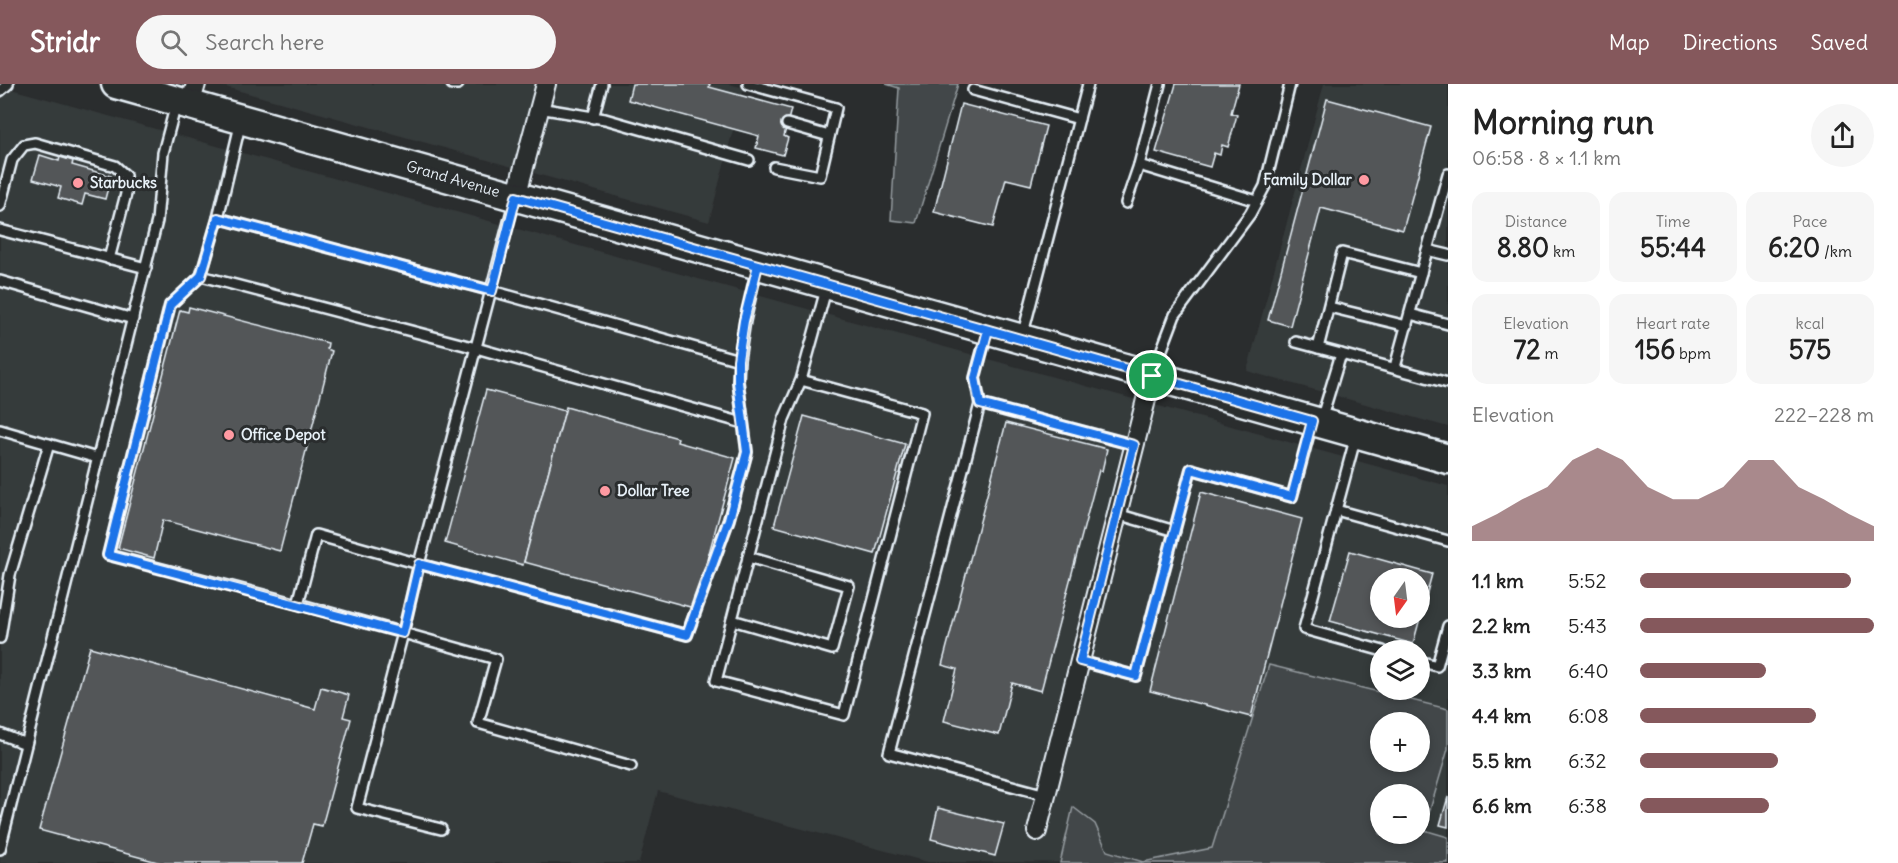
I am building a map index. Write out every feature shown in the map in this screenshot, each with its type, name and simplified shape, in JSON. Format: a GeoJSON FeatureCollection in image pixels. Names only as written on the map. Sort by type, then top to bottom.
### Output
{"type":"FeatureCollection","features":[{"type":"Feature","properties":{"kind":"main road","name":"Grand Avenue"},"geometry":{"type":"LineString","coordinates":[[116,84],[188,97],[242,119],[1448,459]]}},
{"type":"Feature","properties":{"kind":"street"},"geometry":{"type":"LineString","coordinates":[[516,197],[546,84]]}},
{"type":"Feature","properties":{"kind":"street"},"geometry":{"type":"LineString","coordinates":[[1037,831],[1152,376]]}},
{"type":"Feature","properties":{"kind":"lane"},"geometry":{"type":"LineString","coordinates":[[0,91],[8,84]]}},
{"type":"Feature","properties":{"kind":"lane"},"geometry":{"type":"LineString","coordinates":[[452,84],[458,84]]}},
{"type":"Feature","properties":{"kind":"lane"},"geometry":{"type":"LineString","coordinates":[[593,118],[602,84]]}},
{"type":"Feature","properties":{"kind":"lane"},"geometry":{"type":"LineString","coordinates":[[748,84],[836,108],[820,176],[774,167]]}},
{"type":"Feature","properties":{"kind":"lane"},"geometry":{"type":"LineString","coordinates":[[1022,339],[1088,84]]}},
{"type":"Feature","properties":{"kind":"lane"},"geometry":{"type":"LineString","coordinates":[[1126,203],[1139,165],[1160,84]]}},
{"type":"Feature","properties":{"kind":"lane"},"geometry":{"type":"LineString","coordinates":[[1152,376],[1175,315],[1250,214],[1265,186],[1290,84]]}},
{"type":"Feature","properties":{"kind":"lane"},"geometry":{"type":"LineString","coordinates":[[973,90],[1079,119]]}},
{"type":"Feature","properties":{"kind":"lane"},"geometry":{"type":"LineString","coordinates":[[0,849],[158,221],[163,153],[188,97]]}},
{"type":"Feature","properties":{"kind":"lane"},"geometry":{"type":"LineString","coordinates":[[539,108],[593,118],[749,159]]}},
{"type":"Feature","properties":{"kind":"lane"},"geometry":{"type":"LineString","coordinates":[[242,119],[201,276],[170,305],[108,555],[298,604],[496,659],[478,723],[631,765]]}},
{"type":"Feature","properties":{"kind":"lane"},"geometry":{"type":"LineString","coordinates":[[787,124],[829,135]]}},
{"type":"Feature","properties":{"kind":"lane"},"geometry":{"type":"LineString","coordinates":[[0,206],[12,160],[24,145],[35,143],[115,166],[121,169],[127,182],[110,259]]}},
{"type":"Feature","properties":{"kind":"lane"},"geometry":{"type":"LineString","coordinates":[[1139,165],[1257,201]]}},
{"type":"Feature","properties":{"kind":"lane"},"geometry":{"type":"LineString","coordinates":[[1395,368],[1448,174]]}},
{"type":"Feature","properties":{"kind":"lane"},"geometry":{"type":"LineString","coordinates":[[441,829],[357,808],[516,197]]}},
{"type":"Feature","properties":{"kind":"lane"},"geometry":{"type":"LineString","coordinates":[[218,218],[738,360]]}},
{"type":"Feature","properties":{"kind":"lane"},"geometry":{"type":"LineString","coordinates":[[0,230],[146,268]]}},
{"type":"Feature","properties":{"kind":"lane"},"geometry":{"type":"LineString","coordinates":[[1427,250],[1448,255]]}},
{"type":"Feature","properties":{"kind":"lane"},"geometry":{"type":"LineString","coordinates":[[1318,348],[1342,253],[1421,273]]}},
{"type":"Feature","properties":{"kind":"lane"},"geometry":{"type":"LineString","coordinates":[[298,604],[316,535],[687,635],[729,519],[747,452],[738,360],[744,321],[758,265]]}},
{"type":"Feature","properties":{"kind":"lane"},"geometry":{"type":"LineString","coordinates":[[201,276],[476,348],[744,423]]}},
{"type":"Feature","properties":{"kind":"lane"},"geometry":{"type":"LineString","coordinates":[[0,281],[133,319]]}},
{"type":"Feature","properties":{"kind":"lane"},"geometry":{"type":"LineString","coordinates":[[801,380],[922,413],[844,715],[716,681],[784,419],[801,380],[828,284]]}},
{"type":"Feature","properties":{"kind":"lane"},"geometry":{"type":"LineString","coordinates":[[1329,307],[1407,326]]}},
{"type":"Feature","properties":{"kind":"lane"},"geometry":{"type":"LineString","coordinates":[[1410,314],[1448,324]]}},
{"type":"Feature","properties":{"kind":"lane"},"geometry":{"type":"LineString","coordinates":[[988,330],[975,378],[980,404],[889,753],[1046,795]]}},
{"type":"Feature","properties":{"kind":"lane"},"geometry":{"type":"LineString","coordinates":[[1296,342],[1448,383]]}},
{"type":"Feature","properties":{"kind":"lane"},"geometry":{"type":"LineString","coordinates":[[1080,661],[1136,676],[1191,469],[1292,497],[1341,354]]}},
{"type":"Feature","properties":{"kind":"lane"},"geometry":{"type":"LineString","coordinates":[[980,404],[1134,445]]}},
{"type":"Feature","properties":{"kind":"lane"},"geometry":{"type":"LineString","coordinates":[[0,430],[97,458]]}},
{"type":"Feature","properties":{"kind":"lane"},"geometry":{"type":"LineString","coordinates":[[1357,433],[1304,629],[1370,647]]}},
{"type":"Feature","properties":{"kind":"lane"},"geometry":{"type":"LineString","coordinates":[[0,638],[10,575],[50,444]]}},
{"type":"Feature","properties":{"kind":"lane"},"geometry":{"type":"LineString","coordinates":[[1336,510],[1448,541]]}},
{"type":"Feature","properties":{"kind":"lane"},"geometry":{"type":"LineString","coordinates":[[1117,514],[1175,531]]}},
{"type":"Feature","properties":{"kind":"lane"},"geometry":{"type":"LineString","coordinates":[[732,620],[832,649],[849,586],[748,557]]}},
{"type":"Feature","properties":{"kind":"lane"},"geometry":{"type":"LineString","coordinates":[[1430,664],[1437,666],[1448,626]]}},
{"type":"Feature","properties":{"kind":"lane"},"geometry":{"type":"LineString","coordinates":[[0,734],[26,744]]}},
{"type":"Feature","properties":{"kind":"shaded area"},"geometry":{"type":"Polygon","coordinates":[[[215,84],[728,84],[744,88],[709,222],[215,84]]]}},
{"type":"Feature","properties":{"kind":"shaded area"},"geometry":{"type":"Polygon","coordinates":[[[886,84],[958,84],[916,223],[891,220],[899,88],[886,84]]]}},
{"type":"Feature","properties":{"kind":"shaded area"},"geometry":{"type":"Polygon","coordinates":[[[1324,84],[1448,84],[1448,427],[1247,371],[1324,84]]]}},
{"type":"Feature","properties":{"kind":"shaded area"},"geometry":{"type":"Polygon","coordinates":[[[0,86],[1448,486],[1448,863],[928,862],[658,791],[639,863],[0,863],[0,86]]]}},
{"type":"Feature","properties":{"kind":"shaded area"},"geometry":{"type":"Polygon","coordinates":[[[1269,665],[1370,690],[1370,700],[1411,700],[1448,709],[1448,749],[1430,810],[1430,784],[1370,784],[1370,844],[1430,844],[1430,832],[1448,837],[1448,863],[1060,863],[1073,807],[1095,824],[1107,851],[1143,862],[1212,848],[1269,665]]]}},
{"type":"Feature","properties":{"kind":"building"},"geometry":{"type":"Polygon","coordinates":[[[632,84],[710,84],[709,87],[791,109],[784,136],[788,138],[783,155],[756,148],[759,136],[628,100],[632,84]]]}},
{"type":"Feature","properties":{"kind":"building"},"geometry":{"type":"Polygon","coordinates":[[[1176,84],[1239,84],[1231,113],[1237,115],[1228,147],[1222,145],[1220,155],[1214,153],[1210,167],[1156,152],[1176,84]]]}},
{"type":"Feature","properties":{"kind":"building"},"geometry":{"type":"Polygon","coordinates":[[[1327,99],[1431,127],[1403,230],[1321,208],[1290,326],[1268,320],[1327,99]]]}},
{"type":"Feature","properties":{"kind":"building"},"geometry":{"type":"Polygon","coordinates":[[[961,104],[1046,126],[1031,185],[1006,179],[993,227],[934,212],[961,104]]]}},
{"type":"Feature","properties":{"kind":"building","name":"Starbucks"},"geometry":{"type":"Polygon","coordinates":[[[40,155],[59,161],[60,157],[73,161],[72,165],[111,176],[105,199],[85,194],[82,205],[58,198],[61,187],[33,179],[40,155]]]}},
{"type":"Feature","properties":{"kind":"building","name":"Office Depot"},"geometry":{"type":"Polygon","coordinates":[[[189,307],[328,343],[327,349],[332,351],[280,551],[163,520],[154,558],[118,548],[180,310],[188,312],[189,307]]]}},
{"type":"Feature","properties":{"kind":"building"},"geometry":{"type":"Polygon","coordinates":[[[486,390],[565,411],[523,565],[445,543],[486,390]]]}},
{"type":"Feature","properties":{"kind":"building"},"geometry":{"type":"Polygon","coordinates":[[[566,407],[678,438],[677,442],[735,458],[694,608],[524,562],[566,407]]]}},
{"type":"Feature","properties":{"kind":"building"},"geometry":{"type":"Polygon","coordinates":[[[804,416],[905,444],[875,554],[774,526],[804,416]]]}},
{"type":"Feature","properties":{"kind":"building"},"geometry":{"type":"Polygon","coordinates":[[[1006,423],[1107,449],[1102,471],[1099,470],[1041,691],[1012,683],[999,735],[944,721],[957,669],[942,665],[1006,423]]]}},
{"type":"Feature","properties":{"kind":"building"},"geometry":{"type":"Polygon","coordinates":[[[1201,492],[1302,519],[1251,717],[1150,691],[1201,492]]]}},
{"type":"Feature","properties":{"kind":"building"},"geometry":{"type":"Polygon","coordinates":[[[1350,551],[1411,568],[1370,568],[1370,628],[1417,628],[1414,640],[1399,640],[1330,621],[1350,551]]]}},
{"type":"Feature","properties":{"kind":"building"},"geometry":{"type":"Polygon","coordinates":[[[90,647],[315,709],[321,687],[349,695],[343,717],[351,719],[322,826],[313,824],[302,863],[161,863],[39,830],[90,647]]]}},
{"type":"Feature","properties":{"kind":"building"},"geometry":{"type":"Polygon","coordinates":[[[1448,797],[1448,827],[1440,825],[1448,797]]]}},
{"type":"Feature","properties":{"kind":"building"},"geometry":{"type":"Polygon","coordinates":[[[938,808],[1004,824],[995,856],[931,839],[938,808]]]}},
{"type":"Feature","properties":{"kind":"place","name":"Family Dollar"},"geometry":{"type":"Point","coordinates":[1364,180]}},
{"type":"Feature","properties":{"kind":"place","name":"Starbucks"},"geometry":{"type":"Point","coordinates":[78,183]}},
{"type":"Feature","properties":{"kind":"place","name":"Office Depot"},"geometry":{"type":"Point","coordinates":[229,435]}},
{"type":"Feature","properties":{"kind":"place","name":"Dollar Tree"},"geometry":{"type":"Point","coordinates":[605,491]}},
{"type":"Feature","properties":{"kind":"route"},"geometry":{"type":"LineString","coordinates":[[516,197],[828,284],[1152,376],[1312,421],[1292,497],[1191,469],[1136,676],[1080,661],[1134,445],[980,404],[975,378],[988,330],[758,265],[744,321],[738,360],[738,382],[747,452],[729,519],[687,635],[419,564],[403,633],[108,555],[170,305],[201,276],[218,218],[492,291],[516,197]]}}]}
